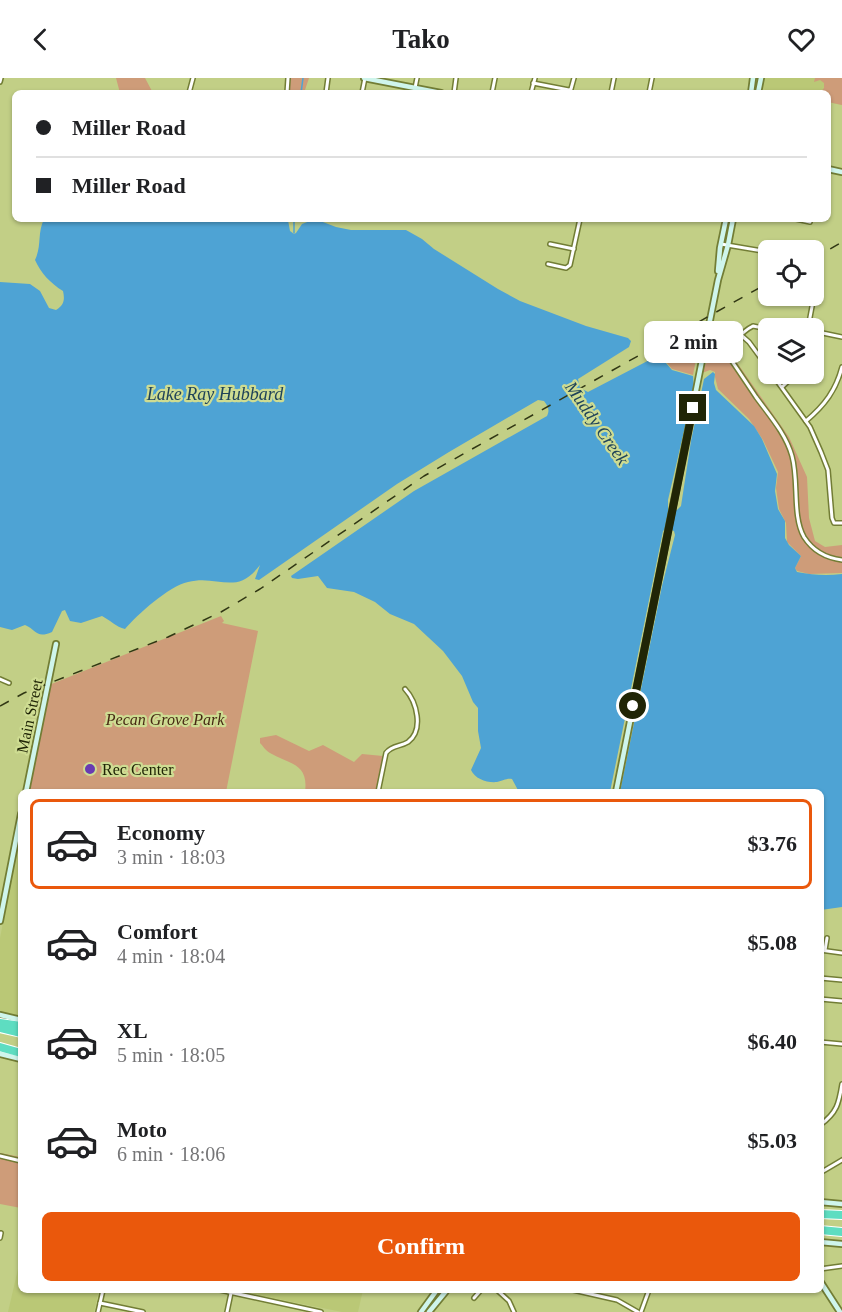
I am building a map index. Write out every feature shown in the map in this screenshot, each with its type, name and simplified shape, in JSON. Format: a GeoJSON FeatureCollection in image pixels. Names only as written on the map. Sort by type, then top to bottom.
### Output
{"type":"FeatureCollection","features":[{"type":"Feature","properties":{"kind":"highway"},"geometry":{"type":"LineString","coordinates":[[0,1023],[18,1026]]}},
{"type":"Feature","properties":{"kind":"highway"},"geometry":{"type":"LineString","coordinates":[[0,1028],[18,1032]]}},
{"type":"Feature","properties":{"kind":"highway"},"geometry":{"type":"LineString","coordinates":[[0,1045],[18,1048]]}},
{"type":"Feature","properties":{"kind":"highway"},"geometry":{"type":"LineString","coordinates":[[0,1045],[18,1052]]}},
{"type":"Feature","properties":{"kind":"highway"},"geometry":{"type":"LineString","coordinates":[[824,1214],[842,1215]]}},
{"type":"Feature","properties":{"kind":"highway"},"geometry":{"type":"LineString","coordinates":[[824,1230],[842,1232]]}},
{"type":"Feature","properties":{"kind":"main road"},"geometry":{"type":"LineString","coordinates":[[365,78],[425,90]]}},
{"type":"Feature","properties":{"kind":"main road"},"geometry":{"type":"LineString","coordinates":[[718,280],[725,222]]}},
{"type":"Feature","properties":{"kind":"main road"},"geometry":{"type":"LineString","coordinates":[[617,789],[718,280],[732,222]]}},
{"type":"Feature","properties":{"kind":"main road","name":"Main Street"},"geometry":{"type":"LineString","coordinates":[[27,789],[56,644]]}},
{"type":"Feature","properties":{"kind":"main road"},"geometry":{"type":"LineString","coordinates":[[0,921],[18,829]]}},
{"type":"Feature","properties":{"kind":"main road"},"geometry":{"type":"LineString","coordinates":[[0,1015],[18,1019]]}},
{"type":"Feature","properties":{"kind":"main road"},"geometry":{"type":"LineString","coordinates":[[0,1054],[18,1058]]}},
{"type":"Feature","properties":{"kind":"main road"},"geometry":{"type":"LineString","coordinates":[[824,1202],[842,1204]]}},
{"type":"Feature","properties":{"kind":"main road"},"geometry":{"type":"LineString","coordinates":[[824,1242],[842,1244]]}},
{"type":"Feature","properties":{"kind":"main road"},"geometry":{"type":"LineString","coordinates":[[824,1287],[840,1312]]}},
{"type":"Feature","properties":{"kind":"main road"},"geometry":{"type":"LineString","coordinates":[[421,1312],[435,1293]]}},
{"type":"Feature","properties":{"kind":"main road"},"geometry":{"type":"LineString","coordinates":[[429,1312],[445,1293]]}},
{"type":"Feature","properties":{"kind":"street"},"geometry":{"type":"LineString","coordinates":[[415,88],[417,78]]}},
{"type":"Feature","properties":{"kind":"street"},"geometry":{"type":"LineString","coordinates":[[532,90],[535,78]]}},
{"type":"Feature","properties":{"kind":"street"},"geometry":{"type":"LineString","coordinates":[[533,83],[571,89],[574,78]]}},
{"type":"Feature","properties":{"kind":"street"},"geometry":{"type":"LineString","coordinates":[[548,264],[568,267],[579,222]]}},
{"type":"Feature","properties":{"kind":"street"},"geometry":{"type":"LineString","coordinates":[[550,244],[574,249]]}},
{"type":"Feature","properties":{"kind":"street"},"geometry":{"type":"LineString","coordinates":[[721,244],[758,250]]}},
{"type":"Feature","properties":{"kind":"street"},"geometry":{"type":"LineString","coordinates":[[703,355],[719,355],[753,326],[758,327]]}},
{"type":"Feature","properties":{"kind":"street"},"geometry":{"type":"LineString","coordinates":[[824,333],[842,337]]}},
{"type":"Feature","properties":{"kind":"street"},"geometry":{"type":"LineString","coordinates":[[741,335],[758,354]]}},
{"type":"Feature","properties":{"kind":"street"},"geometry":{"type":"LineString","coordinates":[[725,351],[781,432],[791,451],[796,475],[798,517],[802,533],[817,552],[842,560]]}},
{"type":"Feature","properties":{"kind":"street"},"geometry":{"type":"LineString","coordinates":[[806,421],[822,408],[831,395],[841,376],[842,367]]}},
{"type":"Feature","properties":{"kind":"street"},"geometry":{"type":"LineString","coordinates":[[780,384],[806,421],[828,470],[832,518],[834,523],[842,523]]}},
{"type":"Feature","properties":{"kind":"street"},"geometry":{"type":"LineString","coordinates":[[782,387],[785,384]]}},
{"type":"Feature","properties":{"kind":"street"},"geometry":{"type":"LineString","coordinates":[[0,679],[9,682]]}},
{"type":"Feature","properties":{"kind":"street"},"geometry":{"type":"LineString","coordinates":[[379,789],[386,753],[389,749],[408,742],[415,735],[416,709],[411,695],[405,688]]}},
{"type":"Feature","properties":{"kind":"street"},"geometry":{"type":"LineString","coordinates":[[824,947],[827,938]]}},
{"type":"Feature","properties":{"kind":"street"},"geometry":{"type":"LineString","coordinates":[[824,950],[842,953]]}},
{"type":"Feature","properties":{"kind":"street"},"geometry":{"type":"LineString","coordinates":[[824,978],[842,980]]}},
{"type":"Feature","properties":{"kind":"street"},"geometry":{"type":"LineString","coordinates":[[824,999],[842,1001]]}},
{"type":"Feature","properties":{"kind":"street"},"geometry":{"type":"LineString","coordinates":[[824,1042],[842,1044]]}},
{"type":"Feature","properties":{"kind":"street"},"geometry":{"type":"LineString","coordinates":[[824,1122],[833,1115],[838,1107],[842,1084]]}},
{"type":"Feature","properties":{"kind":"street"},"geometry":{"type":"LineString","coordinates":[[0,1156],[18,1160]]}},
{"type":"Feature","properties":{"kind":"street"},"geometry":{"type":"LineString","coordinates":[[824,1171],[842,1160]]}},
{"type":"Feature","properties":{"kind":"street"},"geometry":{"type":"LineString","coordinates":[[824,1268],[842,1266]]}},
{"type":"Feature","properties":{"kind":"street"},"geometry":{"type":"LineString","coordinates":[[98,1312],[102,1293]]}},
{"type":"Feature","properties":{"kind":"street"},"geometry":{"type":"LineString","coordinates":[[227,1312],[231,1293]]}},
{"type":"Feature","properties":{"kind":"street"},"geometry":{"type":"LineString","coordinates":[[236,1293],[321,1312]]}},
{"type":"Feature","properties":{"kind":"street"},"geometry":{"type":"LineString","coordinates":[[474,1298],[478,1293]]}},
{"type":"Feature","properties":{"kind":"street"},"geometry":{"type":"LineString","coordinates":[[500,1293],[509,1301],[514,1312]]}},
{"type":"Feature","properties":{"kind":"street"},"geometry":{"type":"LineString","coordinates":[[588,1293],[617,1300],[640,1312],[648,1293]]}},
{"type":"Feature","properties":{"kind":"street"},"geometry":{"type":"LineString","coordinates":[[100,1303],[143,1312]]}},
{"type":"Feature","properties":{"kind":"shaded area"},"geometry":{"type":"Polygon","coordinates":[[[763,78],[842,78],[842,105],[831,103],[831,90],[761,89],[763,78]]]}},
{"type":"Feature","properties":{"kind":"shaded area"},"geometry":{"type":"Polygon","coordinates":[[[18,845],[18,1015],[0,1012],[0,938],[18,845]]]}},
{"type":"Feature","properties":{"kind":"shaded area"},"geometry":{"type":"Polygon","coordinates":[[[18,1269],[18,1293],[98,1293],[94,1312],[8,1312],[18,1269]]]}},
{"type":"Feature","properties":{"kind":"shaded area"},"geometry":{"type":"Polygon","coordinates":[[[250,1293],[362,1293],[358,1312],[342,1312],[250,1293]]]}},
{"type":"Feature","properties":{"kind":"green space"},"geometry":{"type":"Polygon","coordinates":[[[116,78],[145,78],[151,90],[119,90],[116,78]]]}},
{"type":"Feature","properties":{"kind":"green space"},"geometry":{"type":"Polygon","coordinates":[[[289,78],[309,78],[305,90],[289,90],[289,78]]]}},
{"type":"Feature","properties":{"kind":"green space"},"geometry":{"type":"Polygon","coordinates":[[[815,78],[842,78],[842,105],[831,103],[831,90],[822,90],[824,83],[820,80],[814,82],[815,78]]]}},
{"type":"Feature","properties":{"kind":"green space"},"geometry":{"type":"Polygon","coordinates":[[[684,339],[699,344],[693,375],[672,369],[661,356],[684,339]]]}},
{"type":"Feature","properties":{"kind":"green space"},"geometry":{"type":"Polygon","coordinates":[[[731,354],[789,437],[807,477],[809,518],[815,541],[825,547],[842,545],[842,573],[809,574],[797,571],[795,568],[801,556],[787,542],[786,523],[779,509],[776,488],[778,472],[763,440],[749,419],[718,389],[715,372],[710,370],[702,373],[710,359],[731,354]]]}},
{"type":"Feature","properties":{"kind":"green space","name":"Pecan Grove Park"},"geometry":{"type":"Polygon","coordinates":[[[221,616],[224,621],[222,623],[258,631],[227,789],[29,789],[49,685],[221,616]]]}},
{"type":"Feature","properties":{"kind":"green space"},"geometry":{"type":"Polygon","coordinates":[[[276,735],[309,751],[323,745],[354,762],[362,754],[383,756],[377,789],[305,789],[304,775],[301,770],[269,752],[260,743],[260,738],[276,735]]]}},
{"type":"Feature","properties":{"kind":"green space"},"geometry":{"type":"Polygon","coordinates":[[[0,1153],[18,1156],[18,1207],[0,1204],[0,1153]]]}},
{"type":"Feature","properties":{"kind":"water","name":"Lake Ray Hubbard"},"geometry":{"type":"Polygon","coordinates":[[[43,222],[288,222],[290,231],[294,234],[302,224],[323,222],[351,230],[406,230],[520,301],[586,326],[628,338],[631,341],[629,347],[578,379],[580,388],[588,392],[659,355],[672,370],[693,376],[694,388],[668,500],[668,510],[677,510],[681,506],[704,379],[713,372],[716,390],[754,426],[777,474],[775,491],[778,509],[785,521],[785,538],[801,556],[795,568],[797,572],[820,575],[842,574],[842,907],[824,910],[824,789],[621,789],[674,531],[666,528],[663,531],[611,789],[517,789],[512,779],[493,782],[478,778],[471,770],[481,748],[478,708],[462,676],[443,651],[414,624],[390,614],[375,602],[354,592],[327,588],[318,576],[292,578],[291,576],[414,491],[547,416],[548,408],[544,401],[538,400],[397,484],[259,580],[255,579],[260,565],[251,575],[235,582],[199,580],[188,582],[172,589],[154,602],[125,629],[102,616],[81,623],[70,621],[65,610],[62,611],[52,632],[47,634],[40,634],[25,625],[12,630],[0,627],[0,282],[30,284],[40,291],[49,308],[56,310],[61,306],[64,300],[63,291],[46,277],[35,260],[43,222]]]}},
{"type":"Feature","properties":{"kind":"waterway"},"geometry":{"type":"LineString","coordinates":[[301,90],[303,78]]}},
{"type":"Feature","properties":{"kind":"waterway"},"geometry":{"type":"LineString","coordinates":[[294,222],[294,233]]}},
{"type":"Feature","properties":{"kind":"railway"},"geometry":{"type":"LineString","coordinates":[[824,253],[842,242]]}},
{"type":"Feature","properties":{"kind":"railway"},"geometry":{"type":"LineString","coordinates":[[0,706],[24,693],[168,637],[221,612],[260,589],[424,476],[758,289]]}},
{"type":"Feature","properties":{"kind":"place","name":"Rec Center"},"geometry":{"type":"Point","coordinates":[90,769]}},
{"type":"Feature","properties":{"kind":"route"},"geometry":{"type":"LineString","coordinates":[[633,706],[693,408]]}},
{"type":"Feature","properties":{"kind":"water label","name":"Muddy Creek"},"geometry":{"type":"Point","coordinates":[597,423]}}]}
